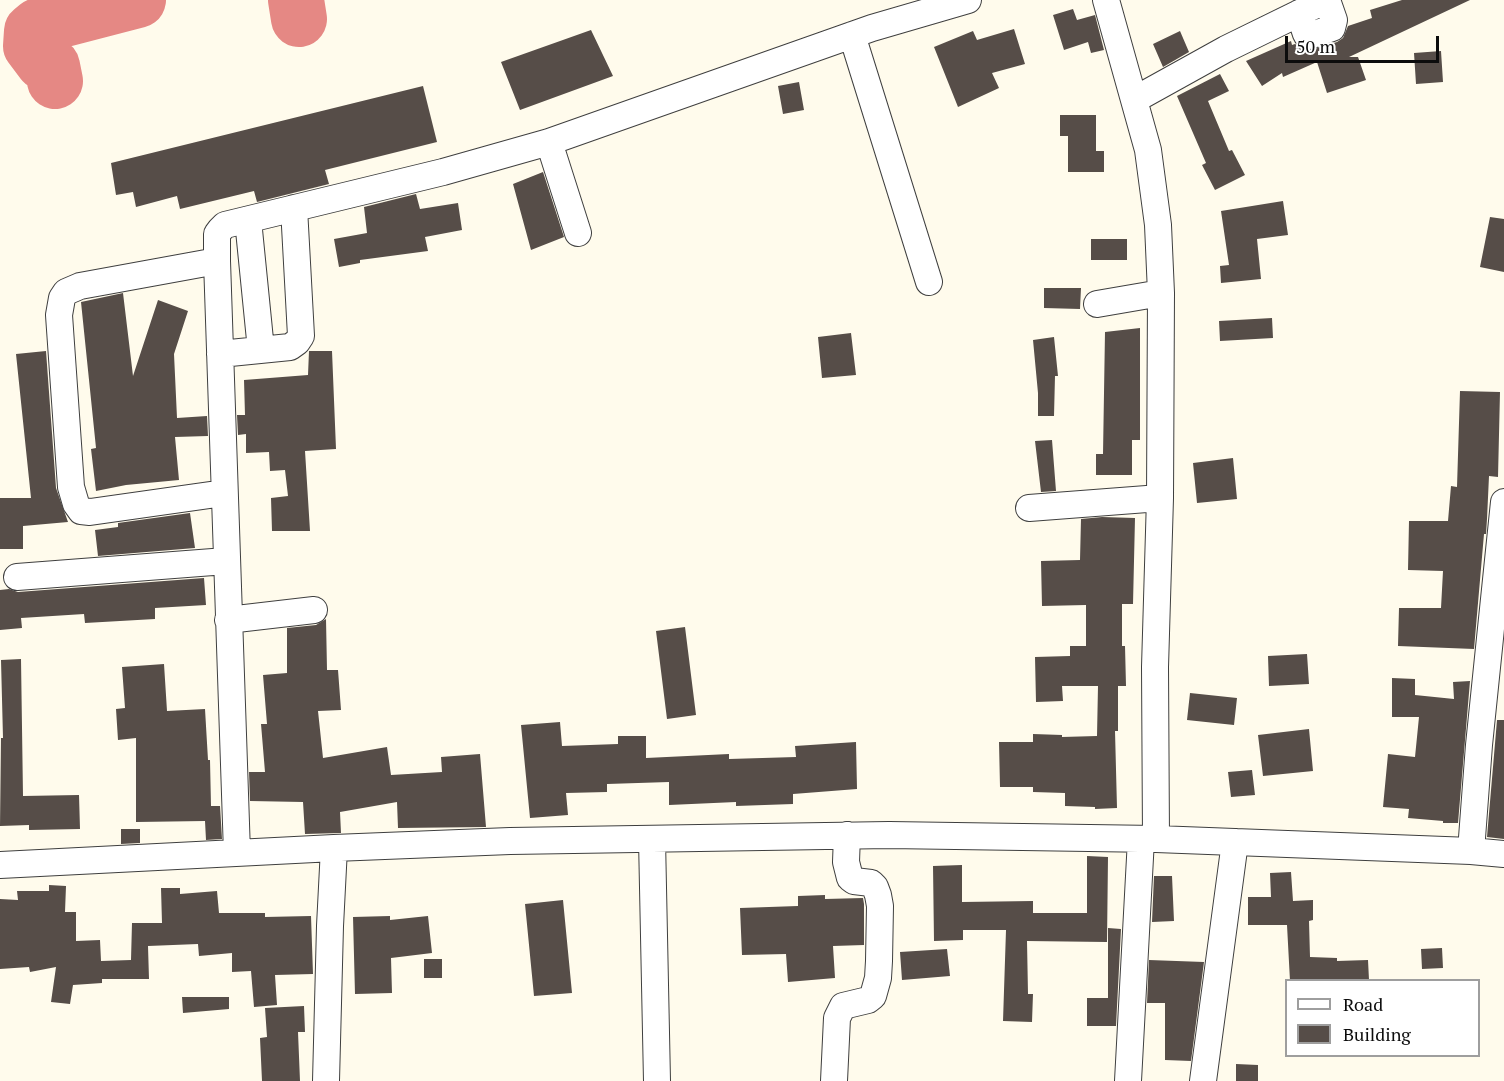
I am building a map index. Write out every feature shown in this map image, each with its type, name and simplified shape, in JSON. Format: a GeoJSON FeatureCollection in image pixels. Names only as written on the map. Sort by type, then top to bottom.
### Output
{"type":"FeatureCollection","features":[{"type":"Feature","properties":{"kind":"street"},"geometry":{"type":"LineString","coordinates":[[237,853],[217,261],[217,234],[220,230],[225,225],[443,172],[549,142],[852,35],[968,0]]}},
{"type":"Feature","properties":{"kind":"street"},"geometry":{"type":"LineString","coordinates":[[1106,0],[1148,150],[1158,225],[1161,292],[1160,498],[1149,839],[1128,1081]]}},
{"type":"Feature","properties":{"kind":"street"},"geometry":{"type":"LineString","coordinates":[[1134,100],[1226,49],[1327,0]]}},
{"type":"Feature","properties":{"kind":"street"},"geometry":{"type":"LineString","coordinates":[[852,35],[929,282]]}},
{"type":"Feature","properties":{"kind":"street"},"geometry":{"type":"LineString","coordinates":[[549,142],[578,232]]}},
{"type":"Feature","properties":{"kind":"street"},"geometry":{"type":"LineString","coordinates":[[220,354],[290,347],[297,342],[300,336],[294,208]]}},
{"type":"Feature","properties":{"kind":"street"},"geometry":{"type":"LineString","coordinates":[[248,220],[261,350]]}},
{"type":"Feature","properties":{"kind":"street"},"geometry":{"type":"LineString","coordinates":[[217,261],[80,286],[66,292],[62,298],[59,315],[71,487],[76,504],[81,511],[90,512],[224,493]]}},
{"type":"Feature","properties":{"kind":"street"},"geometry":{"type":"LineString","coordinates":[[1097,304],[1161,292]]}},
{"type":"Feature","properties":{"kind":"street"},"geometry":{"type":"LineString","coordinates":[[1029,508],[1160,498]]}},
{"type":"Feature","properties":{"kind":"street"},"geometry":{"type":"LineString","coordinates":[[1471,851],[1479,745],[1504,502]]}},
{"type":"Feature","properties":{"kind":"street"},"geometry":{"type":"LineString","coordinates":[[17,577],[226,561]]}},
{"type":"Feature","properties":{"kind":"street"},"geometry":{"type":"LineString","coordinates":[[228,620],[314,610]]}},
{"type":"Feature","properties":{"kind":"street"},"geometry":{"type":"LineString","coordinates":[[834,1081],[837,1018],[840,1009],[843,1006],[868,1000],[873,996],[879,961],[880,906],[878,895],[871,883],[850,878],[846,862],[847,835]]}},
{"type":"Feature","properties":{"kind":"street"},"geometry":{"type":"LineString","coordinates":[[0,865],[334,848],[847,835],[1149,839],[1504,854]]}},
{"type":"Feature","properties":{"kind":"street"},"geometry":{"type":"LineString","coordinates":[[657,1081],[661,1001],[660,839]]}},
{"type":"Feature","properties":{"kind":"street"},"geometry":{"type":"LineString","coordinates":[[1203,1081],[1235,842]]}},
{"type":"Feature","properties":{"kind":"street"},"geometry":{"type":"LineString","coordinates":[[326,1081],[334,848]]}},
{"type":"Feature","properties":{"kind":"street"},"geometry":{"type":"LineString","coordinates":[[661,1001],[667,1081]]}},
{"type":"Feature","properties":{"kind":"building"},"geometry":{"type":"Polygon","coordinates":[[[1402,0],[1470,0],[1349,57],[1358,57],[1366,80],[1327,93],[1317,62],[1283,77],[1282,73],[1262,86],[1246,61],[1291,41],[1292,45],[1295,44],[1308,51],[1337,42],[1343,38],[1348,26],[1372,18],[1370,10],[1402,0]]]}},
{"type":"Feature","properties":{"kind":"building"},"geometry":{"type":"Polygon","coordinates":[[[1073,9],[1077,20],[1095,15],[1104,50],[1091,53],[1088,42],[1064,50],[1053,15],[1073,9]]]}},
{"type":"Feature","properties":{"kind":"building"},"geometry":{"type":"Polygon","coordinates":[[[1014,29],[1025,64],[992,73],[999,88],[958,107],[934,47],[973,31],[977,40],[1014,29]]]}},
{"type":"Feature","properties":{"kind":"building"},"geometry":{"type":"Polygon","coordinates":[[[591,30],[613,76],[520,110],[501,62],[591,30]]]}},
{"type":"Feature","properties":{"kind":"building"},"geometry":{"type":"Polygon","coordinates":[[[1180,31],[1189,52],[1163,67],[1153,44],[1180,31]]]}},
{"type":"Feature","properties":{"kind":"building"},"geometry":{"type":"Polygon","coordinates":[[[1441,51],[1443,82],[1416,84],[1414,53],[1441,51]]]}},
{"type":"Feature","properties":{"kind":"building"},"geometry":{"type":"Polygon","coordinates":[[[1220,74],[1229,91],[1208,101],[1229,151],[1232,150],[1245,175],[1215,190],[1202,165],[1206,163],[1177,96],[1220,74]]]}},
{"type":"Feature","properties":{"kind":"building"},"geometry":{"type":"Polygon","coordinates":[[[799,82],[804,110],[783,114],[778,86],[799,82]]]}},
{"type":"Feature","properties":{"kind":"building"},"geometry":{"type":"Polygon","coordinates":[[[423,86],[437,142],[325,170],[329,184],[257,202],[254,191],[180,209],[177,196],[136,207],[133,192],[116,195],[111,163],[423,86]]]}},
{"type":"Feature","properties":{"kind":"building"},"geometry":{"type":"Polygon","coordinates":[[[1060,115],[1096,115],[1096,151],[1104,151],[1104,172],[1068,172],[1068,136],[1060,136],[1060,115]]]}},
{"type":"Feature","properties":{"kind":"building"},"geometry":{"type":"Polygon","coordinates":[[[543,172],[564,237],[531,250],[513,184],[543,172]]]}},
{"type":"Feature","properties":{"kind":"building"},"geometry":{"type":"Polygon","coordinates":[[[416,194],[420,209],[458,203],[462,230],[425,237],[428,251],[360,260],[360,263],[339,267],[334,239],[367,233],[364,207],[416,194]]]}},
{"type":"Feature","properties":{"kind":"building"},"geometry":{"type":"Polygon","coordinates":[[[1283,201],[1288,235],[1257,239],[1261,279],[1221,283],[1220,266],[1229,265],[1221,211],[1283,201]]]}},
{"type":"Feature","properties":{"kind":"building"},"geometry":{"type":"Polygon","coordinates":[[[1490,217],[1504,219],[1504,272],[1480,267],[1490,217]]]}},
{"type":"Feature","properties":{"kind":"building"},"geometry":{"type":"Polygon","coordinates":[[[1091,239],[1127,239],[1127,260],[1091,260],[1091,239]]]}},
{"type":"Feature","properties":{"kind":"building"},"geometry":{"type":"Polygon","coordinates":[[[1044,288],[1081,288],[1080,309],[1044,308],[1044,288]]]}},
{"type":"Feature","properties":{"kind":"building"},"geometry":{"type":"Polygon","coordinates":[[[123,293],[133,376],[158,300],[188,311],[174,354],[177,418],[207,416],[208,436],[175,437],[179,480],[126,485],[96,491],[91,449],[96,448],[81,302],[123,293]]]}},
{"type":"Feature","properties":{"kind":"building"},"geometry":{"type":"Polygon","coordinates":[[[1272,318],[1273,338],[1220,341],[1219,321],[1272,318]]]}},
{"type":"Feature","properties":{"kind":"building"},"geometry":{"type":"Polygon","coordinates":[[[1140,328],[1140,440],[1132,440],[1132,475],[1096,475],[1096,454],[1103,454],[1105,332],[1140,328]]]}},
{"type":"Feature","properties":{"kind":"building"},"geometry":{"type":"Polygon","coordinates":[[[851,333],[856,375],[822,378],[818,337],[851,333]]]}},
{"type":"Feature","properties":{"kind":"building"},"geometry":{"type":"Polygon","coordinates":[[[1054,337],[1058,376],[1055,376],[1054,416],[1038,416],[1033,340],[1054,337]]]}},
{"type":"Feature","properties":{"kind":"building"},"geometry":{"type":"Polygon","coordinates":[[[46,351],[56,488],[68,522],[23,526],[23,549],[0,549],[0,498],[31,498],[16,354],[46,351]]]}},
{"type":"Feature","properties":{"kind":"building"},"geometry":{"type":"Polygon","coordinates":[[[309,351],[332,351],[336,449],[305,451],[310,531],[272,531],[271,498],[288,496],[285,470],[270,471],[269,452],[246,453],[246,434],[238,435],[237,415],[245,415],[244,380],[308,375],[309,351]]]}},
{"type":"Feature","properties":{"kind":"building"},"geometry":{"type":"Polygon","coordinates":[[[1460,391],[1500,392],[1498,477],[1489,476],[1486,534],[1484,534],[1474,649],[1398,646],[1399,608],[1441,608],[1443,571],[1408,570],[1409,521],[1448,521],[1451,486],[1457,487],[1460,391]]]}},
{"type":"Feature","properties":{"kind":"building"},"geometry":{"type":"Polygon","coordinates":[[[1052,440],[1056,491],[1041,492],[1035,441],[1052,440]]]}},
{"type":"Feature","properties":{"kind":"building"},"geometry":{"type":"Polygon","coordinates":[[[1233,458],[1237,499],[1197,503],[1193,463],[1233,458]]]}},
{"type":"Feature","properties":{"kind":"building"},"geometry":{"type":"Polygon","coordinates":[[[190,513],[195,548],[98,556],[95,530],[118,527],[118,523],[190,513]]]}},
{"type":"Feature","properties":{"kind":"building"},"geometry":{"type":"Polygon","coordinates":[[[1135,518],[1133,604],[1122,604],[1122,646],[1125,646],[1126,686],[1118,686],[1118,731],[1115,731],[1117,808],[1095,809],[1095,807],[1065,806],[1065,793],[1033,792],[1033,787],[1000,787],[999,742],[1033,742],[1033,734],[1062,735],[1062,737],[1097,736],[1098,686],[1062,686],[1063,701],[1036,702],[1035,657],[1070,656],[1070,646],[1086,646],[1086,605],[1042,606],[1041,561],[1080,560],[1081,519],[1135,518]]]}},
{"type":"Feature","properties":{"kind":"building"},"geometry":{"type":"Polygon","coordinates":[[[204,578],[206,605],[155,608],[155,619],[85,623],[84,614],[21,618],[22,628],[0,630],[0,590],[9,589],[18,592],[204,578]]]}},
{"type":"Feature","properties":{"kind":"building"},"geometry":{"type":"Polygon","coordinates":[[[326,619],[327,670],[338,670],[341,710],[318,711],[323,758],[387,747],[391,775],[442,772],[441,757],[480,754],[486,827],[398,828],[397,802],[340,812],[341,833],[305,834],[303,802],[250,801],[249,772],[265,772],[261,724],[267,724],[263,675],[287,673],[287,628],[316,625],[326,619]]]}},
{"type":"Feature","properties":{"kind":"building"},"geometry":{"type":"Polygon","coordinates":[[[685,627],[696,715],[667,719],[656,631],[685,627]]]}},
{"type":"Feature","properties":{"kind":"building"},"geometry":{"type":"Polygon","coordinates":[[[1307,654],[1309,684],[1269,686],[1268,656],[1307,654]]]}},
{"type":"Feature","properties":{"kind":"building"},"geometry":{"type":"Polygon","coordinates":[[[21,659],[23,796],[79,795],[80,829],[29,830],[29,825],[0,826],[1,738],[3,738],[1,660],[21,659]]]}},
{"type":"Feature","properties":{"kind":"building"},"geometry":{"type":"Polygon","coordinates":[[[164,664],[167,711],[205,709],[208,760],[210,760],[211,806],[220,806],[222,839],[206,840],[205,821],[136,822],[136,738],[118,740],[116,709],[125,708],[122,667],[164,664]]]}},
{"type":"Feature","properties":{"kind":"building"},"geometry":{"type":"Polygon","coordinates":[[[1392,678],[1415,679],[1415,695],[1454,699],[1453,682],[1470,681],[1458,823],[1408,818],[1409,809],[1383,807],[1388,754],[1415,757],[1419,717],[1392,717],[1392,678]]]}},
{"type":"Feature","properties":{"kind":"building"},"geometry":{"type":"Polygon","coordinates":[[[1190,693],[1237,698],[1234,725],[1187,720],[1190,693]]]}},
{"type":"Feature","properties":{"kind":"building"},"geometry":{"type":"Polygon","coordinates":[[[1497,720],[1504,720],[1504,839],[1487,837],[1497,720]]]}},
{"type":"Feature","properties":{"kind":"building"},"geometry":{"type":"Polygon","coordinates":[[[560,722],[562,746],[618,744],[618,736],[646,736],[646,758],[729,754],[729,759],[796,757],[795,746],[856,742],[857,789],[793,794],[793,804],[736,806],[736,802],[669,805],[669,782],[607,784],[607,792],[566,793],[568,815],[530,818],[521,725],[560,722]]]}},
{"type":"Feature","properties":{"kind":"building"},"geometry":{"type":"Polygon","coordinates":[[[1309,729],[1313,771],[1263,776],[1258,735],[1309,729]]]}},
{"type":"Feature","properties":{"kind":"building"},"geometry":{"type":"Polygon","coordinates":[[[1252,770],[1255,795],[1231,797],[1228,772],[1252,770]]]}},
{"type":"Feature","properties":{"kind":"building"},"geometry":{"type":"Polygon","coordinates":[[[121,829],[140,829],[140,843],[121,844],[121,829]]]}},
{"type":"Feature","properties":{"kind":"building"},"geometry":{"type":"Polygon","coordinates":[[[1087,856],[1108,857],[1107,942],[1027,941],[1028,994],[1033,994],[1032,1022],[1003,1021],[1006,930],[963,930],[963,940],[934,941],[933,866],[962,865],[962,902],[1033,901],[1033,913],[1087,913],[1087,856]]]}},
{"type":"Feature","properties":{"kind":"building"},"geometry":{"type":"Polygon","coordinates":[[[1291,872],[1293,901],[1313,900],[1313,920],[1309,921],[1310,957],[1337,958],[1337,961],[1368,960],[1369,979],[1290,979],[1287,925],[1248,925],[1248,897],[1271,897],[1270,873],[1291,872]]]}},
{"type":"Feature","properties":{"kind":"building"},"geometry":{"type":"Polygon","coordinates":[[[1154,876],[1172,876],[1174,921],[1152,922],[1154,876]]]}},
{"type":"Feature","properties":{"kind":"building"},"geometry":{"type":"Polygon","coordinates":[[[49,885],[66,886],[65,912],[76,912],[76,941],[100,940],[101,961],[131,960],[132,923],[162,923],[161,888],[180,888],[180,894],[217,891],[219,913],[265,913],[265,917],[311,916],[313,974],[275,975],[277,1005],[254,1007],[251,971],[232,972],[232,953],[199,956],[198,944],[148,946],[149,979],[102,979],[102,983],[73,985],[70,1004],[51,1002],[56,967],[30,972],[29,967],[0,969],[0,899],[18,900],[17,891],[49,891],[49,885]]]}},
{"type":"Feature","properties":{"kind":"building"},"geometry":{"type":"Polygon","coordinates":[[[825,895],[825,899],[863,898],[864,904],[864,945],[833,946],[835,978],[788,982],[786,954],[742,955],[740,908],[798,906],[798,896],[825,895]]]}},
{"type":"Feature","properties":{"kind":"building"},"geometry":{"type":"Polygon","coordinates":[[[563,900],[572,993],[534,996],[525,904],[563,900]]]}},
{"type":"Feature","properties":{"kind":"building"},"geometry":{"type":"Polygon","coordinates":[[[390,916],[390,920],[428,916],[432,953],[391,958],[392,993],[355,994],[353,917],[390,916]]]}},
{"type":"Feature","properties":{"kind":"building"},"geometry":{"type":"Polygon","coordinates":[[[1108,928],[1121,929],[1116,1026],[1087,1026],[1087,998],[1108,998],[1108,928]]]}},
{"type":"Feature","properties":{"kind":"building"},"geometry":{"type":"Polygon","coordinates":[[[1442,948],[1443,968],[1422,969],[1421,949],[1442,948]]]}},
{"type":"Feature","properties":{"kind":"building"},"geometry":{"type":"Polygon","coordinates":[[[947,949],[950,976],[902,980],[900,952],[947,949]]]}},
{"type":"Feature","properties":{"kind":"building"},"geometry":{"type":"Polygon","coordinates":[[[424,959],[442,959],[442,978],[424,978],[424,959]]]}},
{"type":"Feature","properties":{"kind":"building"},"geometry":{"type":"Polygon","coordinates":[[[1149,960],[1204,962],[1191,1061],[1165,1060],[1165,1003],[1147,1003],[1149,960]]]}},
{"type":"Feature","properties":{"kind":"building"},"geometry":{"type":"Polygon","coordinates":[[[182,997],[229,997],[229,1009],[183,1013],[182,997]]]}},
{"type":"Feature","properties":{"kind":"building"},"geometry":{"type":"Polygon","coordinates":[[[304,1006],[305,1032],[298,1032],[300,1081],[262,1081],[260,1038],[267,1037],[265,1008],[304,1006]]]}},
{"type":"Feature","properties":{"kind":"building"},"geometry":{"type":"Polygon","coordinates":[[[1236,1064],[1258,1065],[1258,1081],[1236,1081],[1236,1064]]]}},
{"type":"Feature","properties":{"kind":"taxiway"},"geometry":{"type":"LineString","coordinates":[[55,81],[52,66],[43,62],[31,46],[32,31],[38,26],[138,0]]}},
{"type":"Feature","properties":{"kind":"taxiway"},"geometry":{"type":"LineString","coordinates":[[296,0],[299,19]]}}]}
